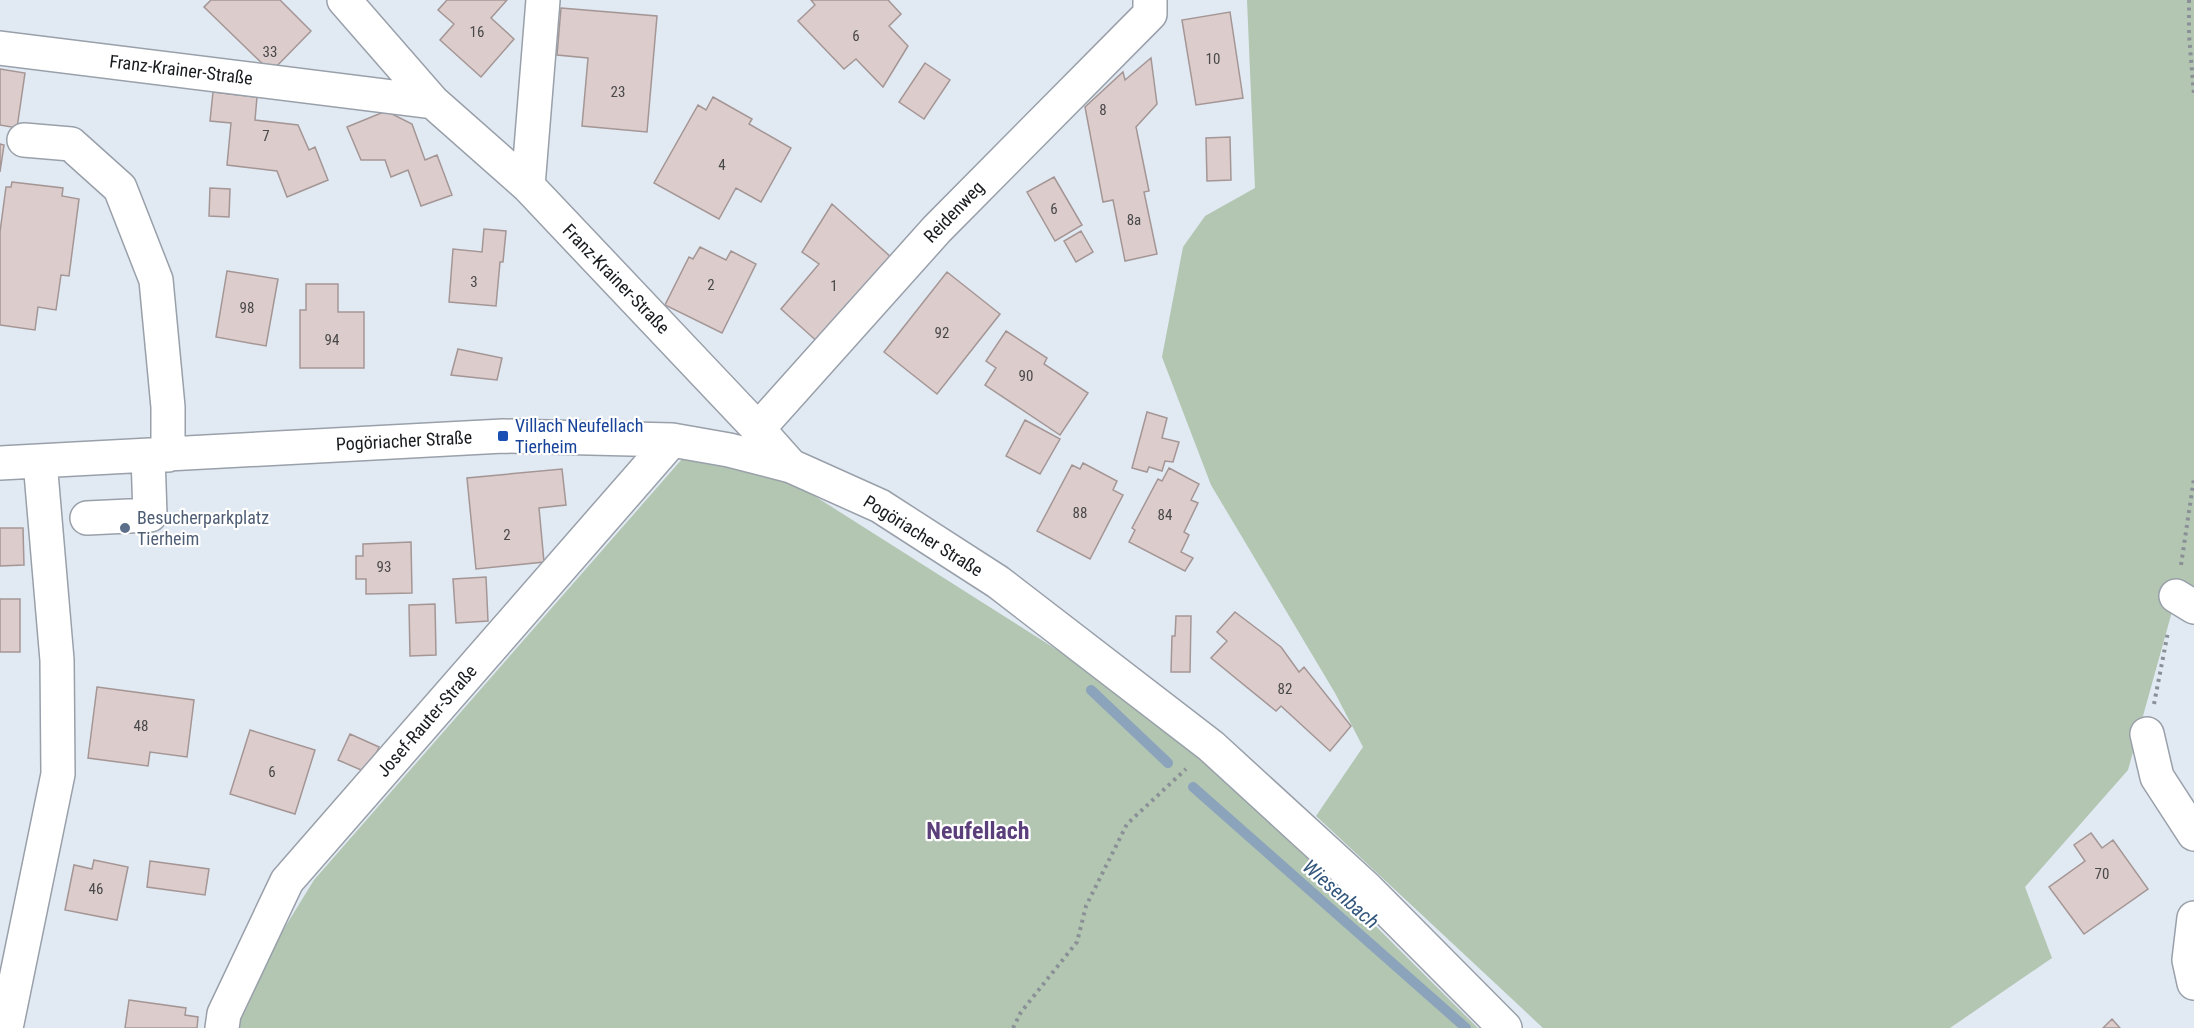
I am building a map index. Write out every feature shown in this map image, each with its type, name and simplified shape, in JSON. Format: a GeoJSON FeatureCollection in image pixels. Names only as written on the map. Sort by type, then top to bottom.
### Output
{"type":"FeatureCollection","features":[{"type":"Feature","properties":{"kind":"street","name":"Franz-Krainer-Straße"},"geometry":{"type":"LineString","coordinates":[[344,0],[433,102],[528,186],[791,466]]}},
{"type":"Feature","properties":{"kind":"street"},"geometry":{"type":"LineString","coordinates":[[528,186],[543,0]]}},
{"type":"Feature","properties":{"kind":"street","name":"Reidenweg"},"geometry":{"type":"LineString","coordinates":[[758,429],[937,229],[1150,14],[1150,0]]}},
{"type":"Feature","properties":{"kind":"street","name":"Franz-Krainer-Straße"},"geometry":{"type":"LineString","coordinates":[[0,48],[433,102]]}},
{"type":"Feature","properties":{"kind":"street"},"geometry":{"type":"LineString","coordinates":[[24,141],[71,144],[120,188],[156,280],[168,407],[158,455],[150,515],[87,518]]}},
{"type":"Feature","properties":{"kind":"street","name":"Pogöriacher Straße"},"geometry":{"type":"LineString","coordinates":[[0,463],[503,436],[672,440],[729,450],[791,466],[880,506],[998,582],[1211,746],[1365,886],[1505,1028]]}},
{"type":"Feature","properties":{"kind":"street","name":"Josef-Rauter-Straße"},"geometry":{"type":"LineString","coordinates":[[222,1028],[224,1014],[287,881],[672,440]]}},
{"type":"Feature","properties":{"kind":"street"},"geometry":{"type":"LineString","coordinates":[[6,1028],[58,774],[57,660],[40,461]]}},
{"type":"Feature","properties":{"kind":"street"},"geometry":{"type":"LineString","coordinates":[[2147,734],[2157,777],[2194,834]]}},
{"type":"Feature","properties":{"kind":"street"},"geometry":{"type":"LineString","coordinates":[[2194,918],[2189,960],[2194,983]]}},
{"type":"Feature","properties":{"kind":"path"},"geometry":{"type":"LineString","coordinates":[[2189,0],[2189,35],[2194,95]]}},
{"type":"Feature","properties":{"kind":"path"},"geometry":{"type":"LineString","coordinates":[[1013,1028],[1021,1012],[1077,942],[1086,906],[1127,824],[1211,746]]}},
{"type":"Feature","properties":{"kind":"green space"},"geometry":{"type":"Polygon","coordinates":[[[1247,0],[2194,0],[2194,600],[2178,590],[2128,770],[2025,887],[2052,958],[1950,1028],[1543,1028],[1316,816],[1363,747],[1335,693],[1211,485],[1162,357],[1183,247],[1205,216],[1255,188],[1247,0]]]}},
{"type":"Feature","properties":{"kind":"green space"},"geometry":{"type":"Polygon","coordinates":[[[682,459],[761,462],[1122,691],[1215,766],[1478,1028],[229,1028],[230,1016],[314,880],[682,459]]]}},
{"type":"Feature","properties":{"kind":"building"},"geometry":{"type":"Polygon","coordinates":[[[211,0],[280,0],[311,31],[271,72],[204,7],[211,0]]]}},
{"type":"Feature","properties":{"kind":"building"},"geometry":{"type":"Polygon","coordinates":[[[447,0],[507,0],[491,18],[514,39],[481,77],[440,40],[454,24],[438,10],[447,0]]]}},
{"type":"Feature","properties":{"kind":"building"},"geometry":{"type":"Polygon","coordinates":[[[811,0],[888,0],[901,14],[889,26],[908,46],[883,87],[856,59],[844,69],[798,21],[815,5],[811,0]]]}},
{"type":"Feature","properties":{"kind":"building"},"geometry":{"type":"Polygon","coordinates":[[[561,8],[657,16],[647,132],[582,126],[588,58],[557,55],[561,8]]]}},
{"type":"Feature","properties":{"kind":"building"},"geometry":{"type":"Polygon","coordinates":[[[1230,12],[1243,98],[1196,105],[1182,20],[1230,12]]]}},
{"type":"Feature","properties":{"kind":"building"},"geometry":{"type":"Polygon","coordinates":[[[1151,58],[1157,104],[1136,127],[1149,191],[1144,192],[1157,254],[1125,261],[1113,200],[1103,202],[1085,107],[1123,72],[1125,80],[1151,58]]]}},
{"type":"Feature","properties":{"kind":"building"},"geometry":{"type":"Polygon","coordinates":[[[925,63],[950,80],[924,119],[899,102],[925,63]]]}},
{"type":"Feature","properties":{"kind":"building"},"geometry":{"type":"Polygon","coordinates":[[[0,69],[25,73],[17,128],[0,125],[0,69]]]}},
{"type":"Feature","properties":{"kind":"building"},"geometry":{"type":"Polygon","coordinates":[[[213,92],[257,97],[255,120],[298,125],[309,150],[315,147],[328,180],[287,197],[277,171],[227,165],[231,123],[210,121],[213,92]]]}},
{"type":"Feature","properties":{"kind":"building"},"geometry":{"type":"Polygon","coordinates":[[[713,97],[752,119],[749,124],[791,148],[761,202],[736,188],[719,219],[654,183],[698,105],[706,110],[713,97]]]}},
{"type":"Feature","properties":{"kind":"building"},"geometry":{"type":"Polygon","coordinates":[[[386,111],[412,124],[425,160],[437,155],[452,195],[421,206],[408,170],[391,177],[385,160],[361,160],[347,127],[386,111]]]}},
{"type":"Feature","properties":{"kind":"building"},"geometry":{"type":"Polygon","coordinates":[[[1230,137],[1231,180],[1207,181],[1206,138],[1230,137]]]}},
{"type":"Feature","properties":{"kind":"building"},"geometry":{"type":"Polygon","coordinates":[[[0,144],[4,145],[0,172],[0,144]]]}},
{"type":"Feature","properties":{"kind":"building"},"geometry":{"type":"Polygon","coordinates":[[[1054,177],[1082,225],[1055,241],[1027,192],[1054,177]]]}},
{"type":"Feature","properties":{"kind":"building"},"geometry":{"type":"Polygon","coordinates":[[[12,182],[63,188],[62,196],[79,199],[69,276],[61,275],[56,310],[38,307],[35,330],[0,325],[0,232],[6,187],[11,187],[12,182]]]}},
{"type":"Feature","properties":{"kind":"building"},"geometry":{"type":"Polygon","coordinates":[[[210,188],[230,189],[229,217],[209,216],[210,188]]]}},
{"type":"Feature","properties":{"kind":"building"},"geometry":{"type":"Polygon","coordinates":[[[832,204],[892,258],[820,344],[781,309],[819,264],[802,252],[832,204]]]}},
{"type":"Feature","properties":{"kind":"building"},"geometry":{"type":"Polygon","coordinates":[[[484,229],[506,231],[503,262],[500,262],[496,306],[449,302],[453,249],[482,252],[484,229]]]}},
{"type":"Feature","properties":{"kind":"building"},"geometry":{"type":"Polygon","coordinates":[[[1081,231],[1093,252],[1076,262],[1064,241],[1081,231]]]}},
{"type":"Feature","properties":{"kind":"building"},"geometry":{"type":"Polygon","coordinates":[[[700,247],[726,260],[731,251],[756,264],[722,333],[665,305],[689,257],[693,259],[700,247]]]}},
{"type":"Feature","properties":{"kind":"building"},"geometry":{"type":"Polygon","coordinates":[[[227,271],[278,279],[266,346],[216,337],[227,271]]]}},
{"type":"Feature","properties":{"kind":"building"},"geometry":{"type":"Polygon","coordinates":[[[947,272],[1000,314],[937,394],[884,352],[947,272]]]}},
{"type":"Feature","properties":{"kind":"building"},"geometry":{"type":"Polygon","coordinates":[[[306,284],[338,284],[338,312],[364,312],[364,368],[300,368],[300,310],[306,310],[306,284]]]}},
{"type":"Feature","properties":{"kind":"building"},"geometry":{"type":"Polygon","coordinates":[[[1006,331],[1047,358],[1044,364],[1088,393],[1060,435],[985,385],[996,368],[986,361],[1006,331]]]}},
{"type":"Feature","properties":{"kind":"building"},"geometry":{"type":"Polygon","coordinates":[[[458,349],[502,358],[497,380],[451,375],[458,349]]]}},
{"type":"Feature","properties":{"kind":"building"},"geometry":{"type":"Polygon","coordinates":[[[1147,412],[1167,418],[1162,438],[1179,442],[1173,462],[1165,461],[1162,471],[1149,467],[1147,472],[1132,468],[1147,412]]]}},
{"type":"Feature","properties":{"kind":"building"},"geometry":{"type":"Polygon","coordinates":[[[1025,420],[1060,439],[1040,474],[1006,456],[1025,420]]]}},
{"type":"Feature","properties":{"kind":"building"},"geometry":{"type":"Polygon","coordinates":[[[1083,463],[1117,481],[1113,490],[1123,495],[1090,559],[1037,531],[1072,465],[1080,469],[1083,463]]]}},
{"type":"Feature","properties":{"kind":"building"},"geometry":{"type":"Polygon","coordinates":[[[1169,468],[1199,484],[1191,500],[1198,503],[1184,532],[1189,535],[1181,552],[1193,558],[1185,571],[1129,542],[1135,530],[1132,528],[1158,479],[1162,481],[1169,468]]]}},
{"type":"Feature","properties":{"kind":"building"},"geometry":{"type":"Polygon","coordinates":[[[562,469],[566,505],[539,508],[544,562],[476,569],[467,478],[562,469]]]}},
{"type":"Feature","properties":{"kind":"building"},"geometry":{"type":"Polygon","coordinates":[[[0,528],[23,528],[24,565],[0,566],[0,528]]]}},
{"type":"Feature","properties":{"kind":"building"},"geometry":{"type":"Polygon","coordinates":[[[411,542],[412,593],[366,594],[366,579],[356,579],[356,556],[363,556],[363,544],[411,542]]]}},
{"type":"Feature","properties":{"kind":"building"},"geometry":{"type":"Polygon","coordinates":[[[486,577],[488,621],[456,623],[453,579],[486,577]]]}},
{"type":"Feature","properties":{"kind":"building"},"geometry":{"type":"Polygon","coordinates":[[[0,599],[20,599],[20,652],[0,652],[0,599]]]}},
{"type":"Feature","properties":{"kind":"building"},"geometry":{"type":"Polygon","coordinates":[[[435,604],[436,655],[410,656],[409,605],[435,604]]]}},
{"type":"Feature","properties":{"kind":"building"},"geometry":{"type":"Polygon","coordinates":[[[1235,612],[1281,647],[1299,672],[1304,667],[1351,726],[1330,751],[1281,706],[1276,711],[1211,658],[1227,641],[1217,632],[1235,612]]]}},
{"type":"Feature","properties":{"kind":"building"},"geometry":{"type":"Polygon","coordinates":[[[1176,616],[1191,616],[1190,672],[1171,672],[1172,636],[1175,636],[1176,616]]]}},
{"type":"Feature","properties":{"kind":"building"},"geometry":{"type":"Polygon","coordinates":[[[97,687],[194,700],[187,757],[150,752],[148,766],[88,758],[97,687]]]}},
{"type":"Feature","properties":{"kind":"building"},"geometry":{"type":"Polygon","coordinates":[[[250,730],[315,750],[295,814],[230,794],[250,730]]]}},
{"type":"Feature","properties":{"kind":"building"},"geometry":{"type":"Polygon","coordinates":[[[350,734],[379,747],[368,773],[338,760],[350,734]]]}},
{"type":"Feature","properties":{"kind":"building"},"geometry":{"type":"Polygon","coordinates":[[[2091,833],[2102,848],[2113,840],[2148,889],[2084,934],[2049,887],[2085,861],[2074,845],[2091,833]]]}},
{"type":"Feature","properties":{"kind":"building"},"geometry":{"type":"Polygon","coordinates":[[[94,860],[128,867],[117,920],[65,910],[74,865],[92,869],[94,860]]]}},
{"type":"Feature","properties":{"kind":"building"},"geometry":{"type":"Polygon","coordinates":[[[150,861],[209,869],[205,895],[147,887],[150,861]]]}},
{"type":"Feature","properties":{"kind":"building"},"geometry":{"type":"Polygon","coordinates":[[[129,1000],[186,1008],[185,1015],[198,1017],[197,1028],[125,1028],[129,1000]]]}},
{"type":"Feature","properties":{"kind":"building"},"geometry":{"type":"Polygon","coordinates":[[[2112,1019],[2120,1028],[2103,1028],[2112,1019]]]}},
{"type":"Feature","properties":{"kind":"waterway","name":"Wiesenbach"},"geometry":{"type":"LineString","coordinates":[[1091,690],[1168,763]]}},
{"type":"Feature","properties":{"kind":"waterway","name":"Wiesenbach"},"geometry":{"type":"LineString","coordinates":[[1193,787],[1466,1028]]}},
{"type":"Feature","properties":{"kind":"place","name":"Villach Neufellach Tierheim"},"geometry":{"type":"Point","coordinates":[503,436]}},
{"type":"Feature","properties":{"kind":"place","name":"Besucherparkplatz Tierheim"},"geometry":{"type":"Point","coordinates":[125,528]}},
{"type":"Feature","properties":{"kind":"district","name":"Neufellach"},"geometry":{"type":"Point","coordinates":[978,831]}}]}
